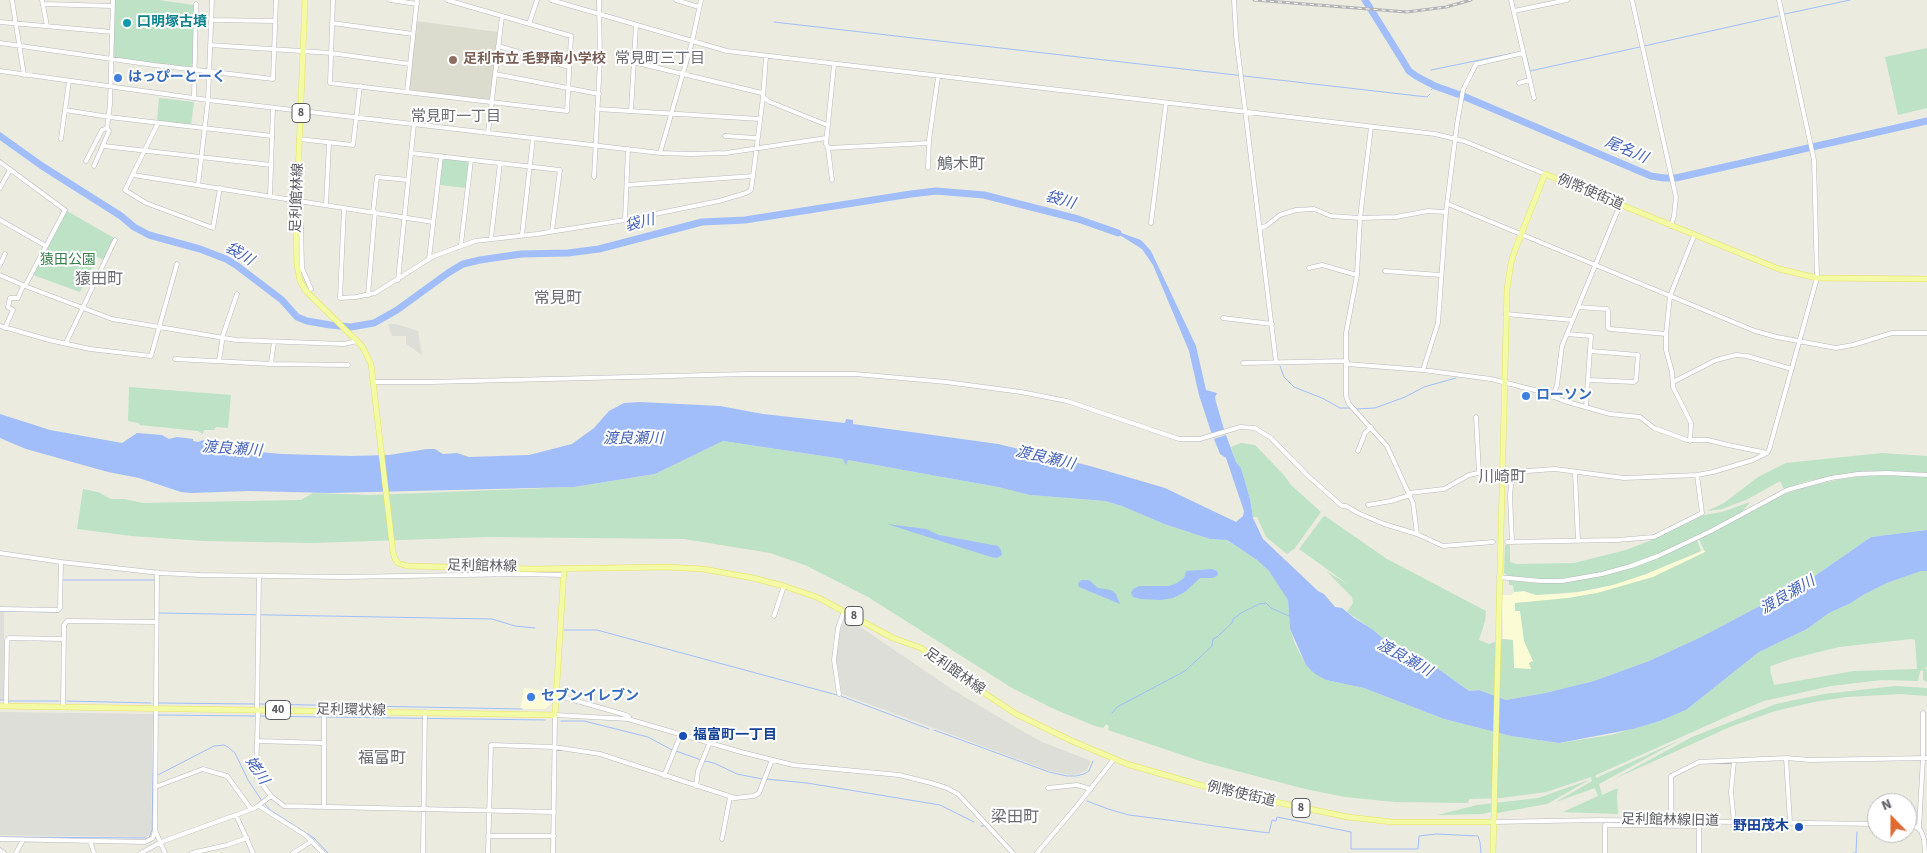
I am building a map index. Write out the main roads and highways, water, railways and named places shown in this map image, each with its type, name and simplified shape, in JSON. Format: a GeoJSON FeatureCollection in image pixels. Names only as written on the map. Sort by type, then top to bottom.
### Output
{"type":"FeatureCollection","features":[{"type":"Feature","properties":{"kind":"main road","name":"足利館林線"},"geometry":{"type":"LineString","coordinates":[[305,0],[297,200],[298,272],[302,286],[312,299],[356,340],[369,359],[374,384],[394,557],[398,563],[407,566],[693,568],[734,574],[784,586],[818,598],[893,638],[921,648],[1016,714],[1114,759]]}},
{"type":"Feature","properties":{"kind":"main road","name":"例幣使街道"},"geometry":{"type":"LineString","coordinates":[[1114,759],[1196,784],[1275,803],[1348,817],[1392,822],[1493,822],[1506,314],[1510,270],[1521,234],[1545,174],[1779,270],[1817,278],[1927,279]]}},
{"type":"Feature","properties":{"kind":"main road","name":"足利環状線"},"geometry":{"type":"LineString","coordinates":[[3,706],[555,715],[564,568]]}},
{"type":"Feature","properties":{"kind":"main road"},"geometry":{"type":"LineString","coordinates":[[1493,822],[1493,853]]}},
{"type":"Feature","properties":{"kind":"water"},"geometry":{"type":"Polygon","coordinates":[[[1110,229],[1141,240],[1151,251],[1196,346],[1206,390],[1217,393],[1215,397],[1216,402],[1225,433],[1213,438],[1199,395],[1189,351],[1153,265],[1142,249],[1110,229]]]}},
{"type":"Feature","properties":{"kind":"water","name":"渡良瀬川"},"geometry":{"type":"Polygon","coordinates":[[[624,403],[720,406],[763,414],[845,423],[846,419],[853,420],[853,424],[998,444],[1090,466],[1165,488],[1236,522],[1243,516],[1244,511],[1226,458],[1220,454],[1214,439],[1226,435],[1236,462],[1241,468],[1250,499],[1253,518],[1263,539],[1318,591],[1324,594],[1335,607],[1342,608],[1387,642],[1437,668],[1469,691],[1479,690],[1506,700],[1594,681],[1649,661],[1701,637],[1809,580],[1871,537],[1927,530],[1927,571],[1921,571],[1887,583],[1829,613],[1807,629],[1759,652],[1686,710],[1660,721],[1633,729],[1559,743],[1511,736],[1444,719],[1364,688],[1326,680],[1315,674],[1306,665],[1290,629],[1288,600],[1269,571],[1257,560],[1227,540],[1210,539],[1164,524],[1122,506],[1105,501],[1030,495],[998,487],[848,460],[846,465],[843,459],[723,441],[655,474],[574,487],[330,493],[249,491],[191,493],[181,492],[139,478],[108,472],[26,449],[0,438],[0,414],[50,430],[122,443],[137,433],[162,435],[169,439],[177,437],[193,439],[193,441],[198,442],[203,440],[218,452],[227,456],[224,449],[282,454],[351,456],[389,455],[427,449],[435,449],[443,454],[457,453],[469,457],[529,455],[572,444],[594,428],[609,411],[624,403]]]}},
{"type":"Feature","properties":{"kind":"water"},"geometry":{"type":"Polygon","coordinates":[[[887,524],[926,529],[939,535],[998,546],[1002,555],[997,558],[991,557],[887,524]]]}},
{"type":"Feature","properties":{"kind":"water"},"geometry":{"type":"Polygon","coordinates":[[[1212,569],[1217,571],[1218,575],[1213,578],[1200,578],[1185,592],[1173,598],[1161,600],[1140,599],[1133,597],[1131,593],[1133,589],[1139,586],[1169,586],[1177,583],[1184,578],[1186,571],[1212,569]]]}},
{"type":"Feature","properties":{"kind":"water"},"geometry":{"type":"Polygon","coordinates":[[[1081,580],[1089,580],[1098,588],[1111,590],[1116,594],[1120,604],[1079,587],[1078,584],[1081,580]]]}},
{"type":"Feature","properties":{"kind":"waterway","name":"尾名川"},"geometry":{"type":"LineString","coordinates":[[1365,0],[1409,71],[1416,76],[1435,86],[1463,96],[1651,176],[1676,178],[1927,121]]}},
{"type":"Feature","properties":{"kind":"waterway"},"geometry":{"type":"LineString","coordinates":[[1785,14],[1850,0]]}},
{"type":"Feature","properties":{"kind":"waterway"},"geometry":{"type":"LineString","coordinates":[[1644,46],[1778,16]]}},
{"type":"Feature","properties":{"kind":"waterway"},"geometry":{"type":"LineString","coordinates":[[774,22],[1427,97],[1430,94]]}},
{"type":"Feature","properties":{"kind":"waterway"},"geometry":{"type":"LineString","coordinates":[[1525,51],[1530,71],[1640,47]]}},
{"type":"Feature","properties":{"kind":"waterway"},"geometry":{"type":"LineString","coordinates":[[1431,70],[1519,52]]}},
{"type":"Feature","properties":{"kind":"waterway","name":"尾名川"},"geometry":{"type":"LineString","coordinates":[[1431,90],[1435,86]]}},
{"type":"Feature","properties":{"kind":"waterway","name":"袋川"},"geometry":{"type":"LineString","coordinates":[[0,136],[42,166],[121,216],[134,227],[149,235],[200,249],[236,265],[282,300],[297,317],[307,321],[351,327],[374,323],[397,310],[463,264],[521,254],[568,253],[599,249],[702,222],[745,220],[911,194],[936,191],[984,195],[1078,219],[1118,233]]}},
{"type":"Feature","properties":{"kind":"waterway"},"geometry":{"type":"LineString","coordinates":[[1280,366],[1284,377],[1294,387],[1322,398],[1340,408],[1350,408]]}},
{"type":"Feature","properties":{"kind":"waterway"},"geometry":{"type":"LineString","coordinates":[[1356,409],[1375,408],[1405,397],[1424,387],[1456,378]]}},
{"type":"Feature","properties":{"kind":"waterway"},"geometry":{"type":"LineString","coordinates":[[62,580],[155,580]]}},
{"type":"Feature","properties":{"kind":"waterway"},"geometry":{"type":"LineString","coordinates":[[1112,713],[1117,707],[1185,671],[1212,646],[1213,639],[1241,613],[1259,604],[1266,603],[1271,608],[1289,616]]}},
{"type":"Feature","properties":{"kind":"waterway"},"geometry":{"type":"LineString","coordinates":[[0,611],[59,612],[62,609]]}},
{"type":"Feature","properties":{"kind":"waterway"},"geometry":{"type":"LineString","coordinates":[[159,613],[492,619],[515,626],[535,628]]}},
{"type":"Feature","properties":{"kind":"waterway"},"geometry":{"type":"LineString","coordinates":[[564,630],[597,630],[837,695]]}},
{"type":"Feature","properties":{"kind":"waterway"},"geometry":{"type":"LineString","coordinates":[[841,696],[929,729]]}},
{"type":"Feature","properties":{"kind":"waterway"},"geometry":{"type":"LineString","coordinates":[[8,701],[59,701]]}},
{"type":"Feature","properties":{"kind":"waterway"},"geometry":{"type":"LineString","coordinates":[[67,701],[151,703]]}},
{"type":"Feature","properties":{"kind":"waterway"},"geometry":{"type":"LineString","coordinates":[[158,703],[255,704]]}},
{"type":"Feature","properties":{"kind":"waterway"},"geometry":{"type":"LineString","coordinates":[[259,704],[522,709]]}},
{"type":"Feature","properties":{"kind":"waterway"},"geometry":{"type":"LineString","coordinates":[[0,837],[149,838],[152,830],[154,715]]}},
{"type":"Feature","properties":{"kind":"waterway"},"geometry":{"type":"LineString","coordinates":[[158,715],[255,716]]}},
{"type":"Feature","properties":{"kind":"waterway"},"geometry":{"type":"LineString","coordinates":[[260,716],[321,717]]}},
{"type":"Feature","properties":{"kind":"waterway"},"geometry":{"type":"LineString","coordinates":[[325,717],[545,720]]}},
{"type":"Feature","properties":{"kind":"waterway"},"geometry":{"type":"LineString","coordinates":[[561,721],[584,721],[648,737],[672,750]]}},
{"type":"Feature","properties":{"kind":"waterway"},"geometry":{"type":"LineString","coordinates":[[934,730],[1049,772],[1067,776],[1084,774],[1089,771],[1093,761]]}},
{"type":"Feature","properties":{"kind":"waterway","name":"姥川"},"geometry":{"type":"LineString","coordinates":[[158,775],[214,746],[224,745],[235,753],[248,780],[262,801]]}},
{"type":"Feature","properties":{"kind":"waterway"},"geometry":{"type":"LineString","coordinates":[[676,751],[701,760]]}},
{"type":"Feature","properties":{"kind":"waterway"},"geometry":{"type":"LineString","coordinates":[[704,761],[714,763],[737,774],[762,779]]}},
{"type":"Feature","properties":{"kind":"waterway"},"geometry":{"type":"LineString","coordinates":[[766,779],[807,783],[940,805],[974,822]]}},
{"type":"Feature","properties":{"kind":"waterway"},"geometry":{"type":"LineString","coordinates":[[1087,801],[1129,815],[1269,833],[1272,820],[1276,821],[1277,817],[1351,832],[1351,849],[1418,849],[1419,836],[1436,834],[1478,836],[1481,853]]}},
{"type":"Feature","properties":{"kind":"waterway","name":"姥川"},"geometry":{"type":"LineString","coordinates":[[265,804],[270,810],[314,838],[328,853]]}},
{"type":"Feature","properties":{"kind":"waterway"},"geometry":{"type":"LineString","coordinates":[[1853,853],[1856,853],[1857,832]]}},
{"type":"Feature","properties":{"kind":"railway"},"geometry":{"type":"LineString","coordinates":[[1254,0],[1407,12],[1446,7],[1471,0]]}},
{"type":"Feature","properties":{"kind":"place","name":"口明塚古墳"},"geometry":{"type":"Point","coordinates":[127,23]}},
{"type":"Feature","properties":{"kind":"place","name":"足利市立 毛野南小学校"},"geometry":{"type":"Point","coordinates":[453,60]}},
{"type":"Feature","properties":{"kind":"place","name":"はっぴーとーく"},"geometry":{"type":"Point","coordinates":[118,78]}},
{"type":"Feature","properties":{"kind":"place","name":"ローソン"},"geometry":{"type":"Point","coordinates":[1526,396]}},
{"type":"Feature","properties":{"kind":"place","name":"セブンイレブン"},"geometry":{"type":"Point","coordinates":[531,697]}},
{"type":"Feature","properties":{"kind":"place","name":"福富町一丁目"},"geometry":{"type":"Point","coordinates":[683,736]}},
{"type":"Feature","properties":{"kind":"place","name":"野田茂木"},"geometry":{"type":"Point","coordinates":[1799,827]}},
{"type":"Feature","properties":{"kind":"district","name":"常見町三丁目"},"geometry":{"type":"Point","coordinates":[660,60]}},
{"type":"Feature","properties":{"kind":"district","name":"常見町一丁目"},"geometry":{"type":"Point","coordinates":[456,118]}},
{"type":"Feature","properties":{"kind":"district","name":"鵤木町"},"geometry":{"type":"Point","coordinates":[961,165]}},
{"type":"Feature","properties":{"kind":"district","name":"猿田町"},"geometry":{"type":"Point","coordinates":[99,280]}},
{"type":"Feature","properties":{"kind":"district","name":"常見町"},"geometry":{"type":"Point","coordinates":[558,299]}},
{"type":"Feature","properties":{"kind":"district","name":"川崎町"},"geometry":{"type":"Point","coordinates":[1502,478]}},
{"type":"Feature","properties":{"kind":"district","name":"福富町"},"geometry":{"type":"Point","coordinates":[382,759]}},
{"type":"Feature","properties":{"kind":"district","name":"梁田町"},"geometry":{"type":"Point","coordinates":[1015,818]}},
{"type":"Feature","properties":{"kind":"park label","name":"猿田公園"},"geometry":{"type":"Point","coordinates":[68,261]}}]}
